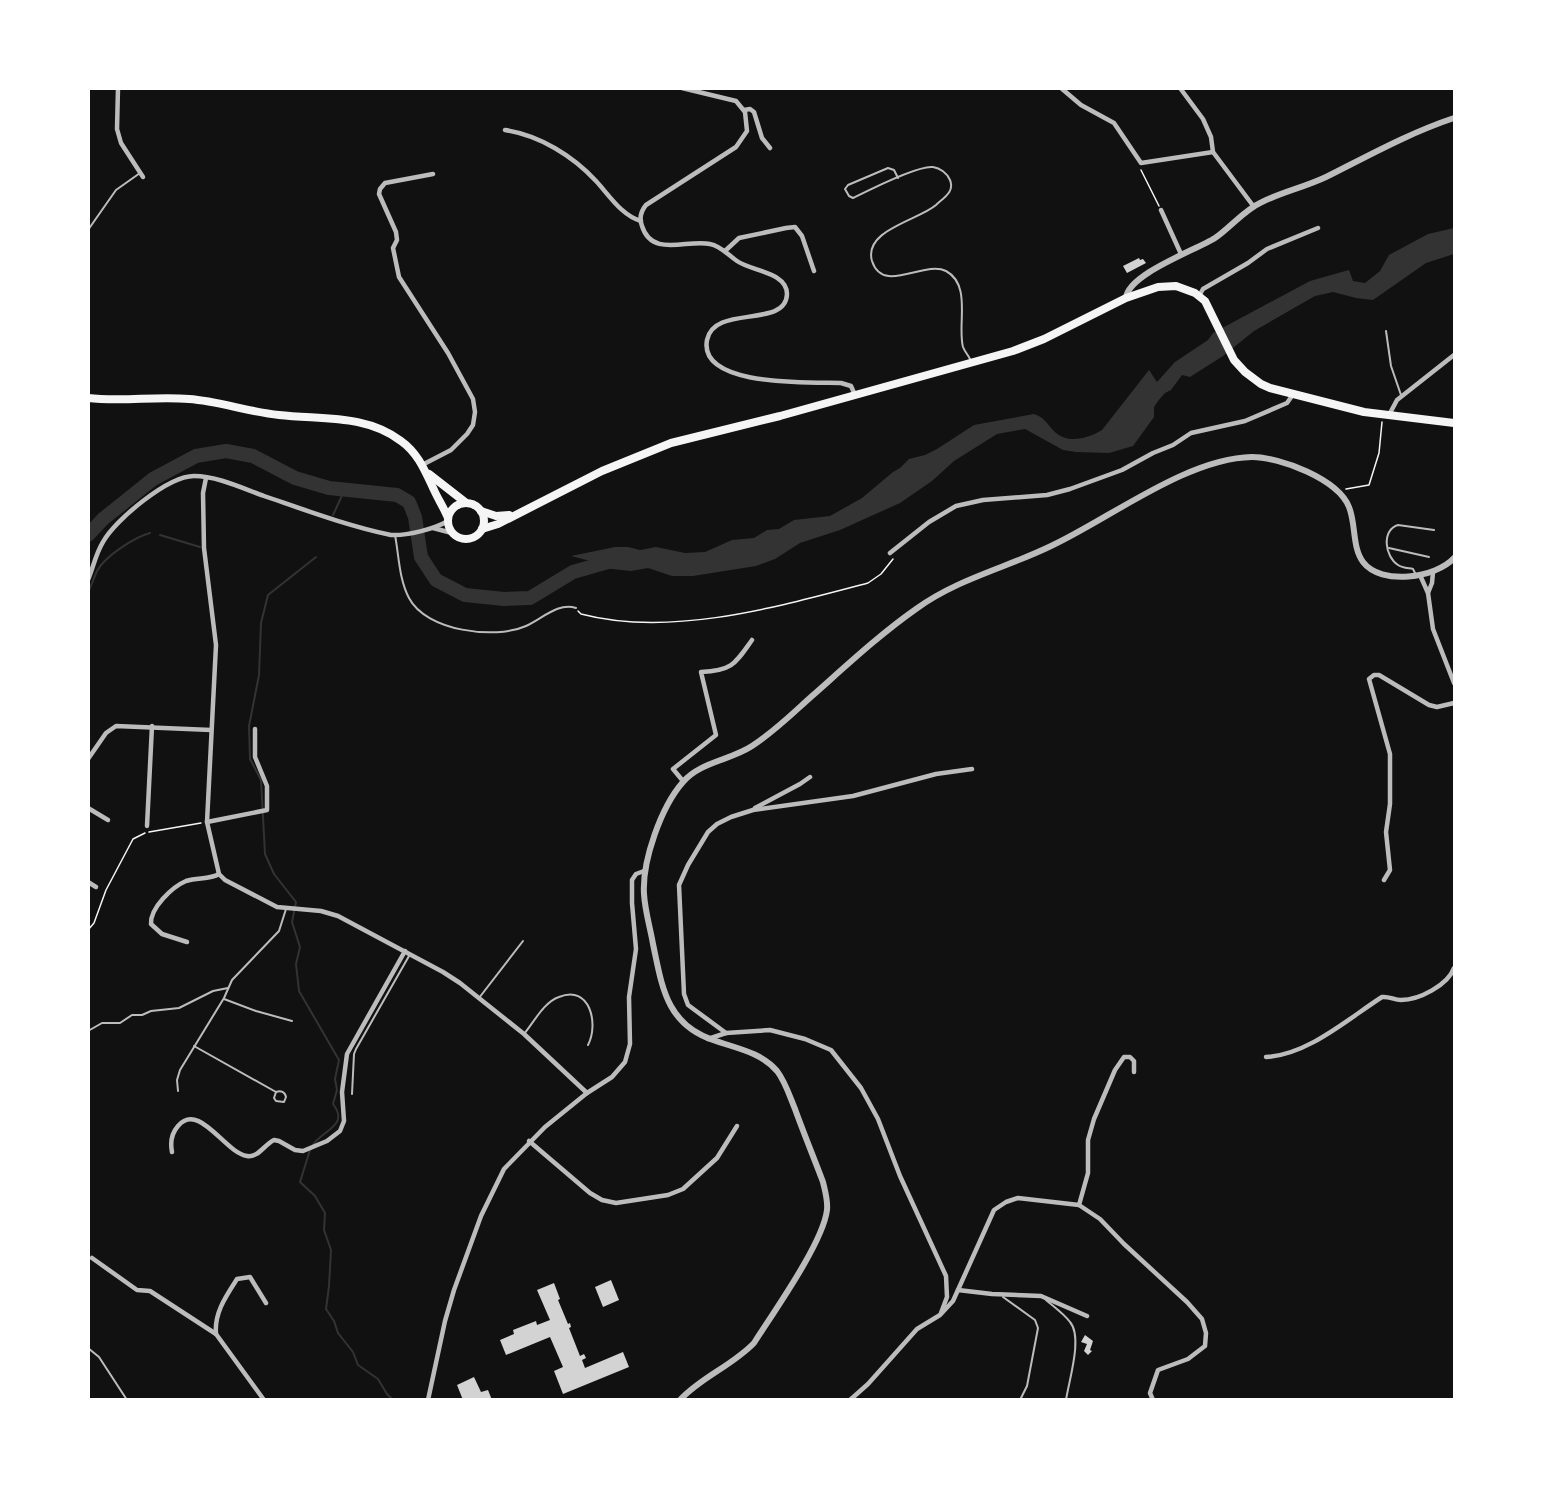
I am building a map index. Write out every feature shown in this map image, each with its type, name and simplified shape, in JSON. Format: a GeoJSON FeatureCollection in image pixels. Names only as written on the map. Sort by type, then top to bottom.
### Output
{"type":"FeatureCollection","features":[{"type":"Feature","properties":{"kind":"main road"},"geometry":{"type":"LineString","coordinates":[[88,398],[190,399],[278,415],[363,422],[377,426],[400,440],[415,454],[424,468],[452,533],[457,537],[469,539],[482,529],[498,524],[618,464],[671,442],[780,416],[1031,344],[1126,298],[1170,285],[1185,288],[1199,296],[1209,307],[1232,357],[1257,382],[1270,388],[1386,415],[1454,423]]}},
{"type":"Feature","properties":{"kind":"main road"},"geometry":{"type":"LineString","coordinates":[[424,468],[445,488],[465,502],[472,503],[481,511],[496,516],[514,514]]}},
{"type":"Feature","properties":{"kind":"main road"},"geometry":{"type":"LineString","coordinates":[[448,520],[452,509],[465,502]]}},
{"type":"Feature","properties":{"kind":"main road"},"geometry":{"type":"LineString","coordinates":[[481,511],[484,520],[482,529]]}},
{"type":"Feature","properties":{"kind":"street"},"geometry":{"type":"LineString","coordinates":[[118,88],[117,129],[121,143],[141,175]]}},
{"type":"Feature","properties":{"kind":"street"},"geometry":{"type":"LineString","coordinates":[[682,88],[740,104],[744,110],[747,131],[740,144],[650,201],[643,208],[641,221],[646,234],[659,244],[705,243],[718,247],[747,267],[777,277],[783,283],[786,296],[783,305],[771,312],[717,324],[708,339],[711,359],[724,368],[750,378],[768,381],[841,383],[850,385],[855,395]]}},
{"type":"Feature","properties":{"kind":"street"},"geometry":{"type":"LineString","coordinates":[[1061,88],[1081,105],[1114,123],[1141,163],[1213,152]]}},
{"type":"Feature","properties":{"kind":"street"},"geometry":{"type":"LineString","coordinates":[[1180,88],[1206,125],[1211,137],[1213,152],[1254,207]]}},
{"type":"Feature","properties":{"kind":"street"},"geometry":{"type":"LineString","coordinates":[[744,110],[750,109],[754,112],[762,138],[770,148]]}},
{"type":"Feature","properties":{"kind":"street"},"geometry":{"type":"LineString","coordinates":[[1126,298],[1128,289],[1135,283],[1181,254],[1213,239],[1254,207],[1325,177],[1414,132],[1455,118]]}},
{"type":"Feature","properties":{"kind":"street"},"geometry":{"type":"LineString","coordinates":[[505,130],[538,140],[563,154],[592,176],[628,214],[641,221]]}},
{"type":"Feature","properties":{"kind":"street"},"geometry":{"type":"LineString","coordinates":[[424,468],[451,450],[467,434],[473,425],[475,412],[473,399],[448,353],[399,277],[393,248],[397,240],[396,232],[379,194],[385,183],[433,174]]}},
{"type":"Feature","properties":{"kind":"street"},"geometry":{"type":"LineString","coordinates":[[1161,210],[1181,254]]}},
{"type":"Feature","properties":{"kind":"street"},"geometry":{"type":"LineString","coordinates":[[725,251],[739,238],[794,227],[800,234],[814,271]]}},
{"type":"Feature","properties":{"kind":"street"},"geometry":{"type":"LineString","coordinates":[[1199,296],[1203,289],[1248,263],[1267,249],[1318,228]]}},
{"type":"Feature","properties":{"kind":"street"},"geometry":{"type":"LineString","coordinates":[[1386,415],[1402,396],[1455,355]]}},
{"type":"Feature","properties":{"kind":"street"},"geometry":{"type":"LineString","coordinates":[[892,554],[929,522],[956,506],[983,500],[1047,495],[1070,489],[1122,470],[1177,443],[1191,433],[1245,421],[1287,403],[1294,393]]}},
{"type":"Feature","properties":{"kind":"street"},"geometry":{"type":"LineString","coordinates":[[680,1400],[688,1391],[744,1354],[754,1343],[817,1239],[827,1210],[823,1182],[788,1091],[777,1071],[762,1059],[743,1049],[708,1039],[691,1029],[676,1014],[664,996],[646,908],[644,871],[658,828],[683,781],[695,772],[750,748],[913,611],[944,591],[1048,548],[1204,466],[1238,458],[1266,458],[1319,478],[1339,491],[1350,510],[1358,548],[1364,562],[1372,569],[1381,572],[1418,575],[1433,572],[1455,558]]}},
{"type":"Feature","properties":{"kind":"street"},"geometry":{"type":"LineString","coordinates":[[88,580],[102,543],[114,526],[172,482],[191,476],[216,479],[318,514],[395,535],[431,528],[448,520]]}},
{"type":"Feature","properties":{"kind":"street"},"geometry":{"type":"LineString","coordinates":[[206,478],[203,493],[204,548],[216,645],[207,822],[219,874],[225,880],[273,906],[333,914],[443,972],[524,1034],[587,1093]]}},
{"type":"Feature","properties":{"kind":"street"},"geometry":{"type":"LineString","coordinates":[[431,528],[452,533]]}},
{"type":"Feature","properties":{"kind":"street"},"geometry":{"type":"LineString","coordinates":[[1428,593],[1433,572]]}},
{"type":"Feature","properties":{"kind":"street"},"geometry":{"type":"LineString","coordinates":[[1418,575],[1428,593],[1433,629],[1455,683]]}},
{"type":"Feature","properties":{"kind":"street"},"geometry":{"type":"LineString","coordinates":[[683,781],[673,769],[716,735],[700,672],[717,672],[735,664],[752,640]]}},
{"type":"Feature","properties":{"kind":"street"},"geometry":{"type":"LineString","coordinates":[[1384,880],[1390,870],[1386,832],[1390,804],[1390,754],[1369,680],[1373,675],[1379,675],[1432,706],[1455,703]]}},
{"type":"Feature","properties":{"kind":"street"},"geometry":{"type":"LineString","coordinates":[[88,759],[112,727],[120,725],[211,730]]}},
{"type":"Feature","properties":{"kind":"street"},"geometry":{"type":"LineString","coordinates":[[147,826],[152,726]]}},
{"type":"Feature","properties":{"kind":"street"},"geometry":{"type":"LineString","coordinates":[[207,822],[267,810],[267,786],[255,757],[255,729]]}},
{"type":"Feature","properties":{"kind":"street"},"geometry":{"type":"LineString","coordinates":[[726,1033],[688,1005],[684,994],[679,885],[708,832],[731,817],[753,810],[853,796],[936,774],[972,768]]}},
{"type":"Feature","properties":{"kind":"street"},"geometry":{"type":"LineString","coordinates":[[753,810],[810,777]]}},
{"type":"Feature","properties":{"kind":"street"},"geometry":{"type":"LineString","coordinates":[[88,808],[108,820]]}},
{"type":"Feature","properties":{"kind":"street"},"geometry":{"type":"LineString","coordinates":[[428,1400],[447,1312],[481,1216],[504,1169],[529,1141],[587,1093],[612,1077],[626,1062],[629,1052],[629,997],[636,950],[632,880],[636,874],[644,871]]}},
{"type":"Feature","properties":{"kind":"street"},"geometry":{"type":"LineString","coordinates":[[187,942],[157,931],[151,924],[152,915],[160,902],[185,881],[211,878],[219,874]]}},
{"type":"Feature","properties":{"kind":"street"},"geometry":{"type":"LineString","coordinates":[[88,882],[96,887]]}},
{"type":"Feature","properties":{"kind":"street"},"geometry":{"type":"LineString","coordinates":[[172,1152],[173,1133],[181,1123],[189,1119],[202,1122],[240,1155],[255,1155],[274,1140],[295,1150],[308,1150],[336,1134],[343,1125],[345,1114],[342,1092],[347,1054],[407,953]]}},
{"type":"Feature","properties":{"kind":"street"},"geometry":{"type":"LineString","coordinates":[[1266,1057],[1295,1049],[1320,1038],[1382,997],[1396,1000],[1409,999],[1440,986],[1449,980],[1455,969]]}},
{"type":"Feature","properties":{"kind":"street"},"geometry":{"type":"LineString","coordinates":[[708,1039],[726,1033],[770,1030],[806,1039],[831,1050],[861,1088],[878,1119],[900,1176],[946,1276],[947,1297],[940,1315]]}},
{"type":"Feature","properties":{"kind":"street"},"geometry":{"type":"LineString","coordinates":[[1079,1205],[1088,1173],[1088,1140],[1094,1119],[1115,1070],[1124,1057],[1130,1057],[1134,1061],[1134,1072]]}},
{"type":"Feature","properties":{"kind":"street"},"geometry":{"type":"LineString","coordinates":[[529,1141],[590,1193],[607,1202],[616,1203],[668,1194],[683,1189],[717,1158],[737,1126]]}},
{"type":"Feature","properties":{"kind":"street"},"geometry":{"type":"LineString","coordinates":[[850,1400],[868,1384],[917,1329],[940,1315],[953,1301],[994,1210],[1018,1198],[1079,1205],[1100,1219],[1202,1319],[1206,1333],[1205,1346],[1188,1359],[1158,1370],[1150,1393],[1153,1400]]}},
{"type":"Feature","properties":{"kind":"street"},"geometry":{"type":"LineString","coordinates":[[93,1258],[138,1290],[150,1291],[216,1334],[264,1400]]}},
{"type":"Feature","properties":{"kind":"street"},"geometry":{"type":"LineString","coordinates":[[216,1334],[215,1324],[222,1302],[237,1279],[250,1277],[266,1302]]}},
{"type":"Feature","properties":{"kind":"street"},"geometry":{"type":"LineString","coordinates":[[958,1290],[1001,1295],[1041,1296],[1087,1316]]}},
{"type":"Feature","properties":{"kind":"lane"},"geometry":{"type":"LineString","coordinates":[[898,178],[894,170],[890,168],[848,185],[845,189],[853,198],[922,168],[935,167],[947,175],[951,182],[951,189],[947,196],[927,212],[884,233],[873,248],[872,257],[874,265],[883,273],[895,277],[935,267],[953,276],[960,296],[963,346],[970,362]]}},
{"type":"Feature","properties":{"kind":"lane"},"geometry":{"type":"LineString","coordinates":[[88,230],[116,190],[141,175]]}},
{"type":"Feature","properties":{"kind":"lane"},"geometry":{"type":"LineString","coordinates":[[1386,331],[1394,380],[1402,396]]}},
{"type":"Feature","properties":{"kind":"lane"},"geometry":{"type":"LineString","coordinates":[[1418,575],[1413,569],[1397,564],[1389,548],[1387,537],[1393,526],[1406,525],[1434,530]]}},
{"type":"Feature","properties":{"kind":"lane"},"geometry":{"type":"LineString","coordinates":[[395,535],[401,576],[411,602],[422,612],[447,626],[468,632],[503,632],[523,627],[569,605],[576,608]]}},
{"type":"Feature","properties":{"kind":"lane"},"geometry":{"type":"LineString","coordinates":[[1389,548],[1429,557]]}},
{"type":"Feature","properties":{"kind":"lane"},"geometry":{"type":"LineString","coordinates":[[178,1090],[177,1080],[180,1070],[234,978],[279,932],[286,909]]}},
{"type":"Feature","properties":{"kind":"lane"},"geometry":{"type":"LineString","coordinates":[[479,998],[523,941]]}},
{"type":"Feature","properties":{"kind":"lane"},"geometry":{"type":"LineString","coordinates":[[352,1094],[354,1054],[407,953]]}},
{"type":"Feature","properties":{"kind":"lane"},"geometry":{"type":"LineString","coordinates":[[88,1030],[102,1023],[120,1023],[132,1015],[179,1008],[213,991],[229,988]]}},
{"type":"Feature","properties":{"kind":"lane"},"geometry":{"type":"LineString","coordinates":[[524,1034],[552,1001],[561,996],[570,995],[584,1000],[590,1008],[593,1024],[588,1045]]}},
{"type":"Feature","properties":{"kind":"lane"},"geometry":{"type":"LineString","coordinates":[[223,999],[248,1009],[292,1021]]}},
{"type":"Feature","properties":{"kind":"lane"},"geometry":{"type":"LineString","coordinates":[[194,1046],[276,1092]]}},
{"type":"Feature","properties":{"kind":"lane"},"geometry":{"type":"LineString","coordinates":[[1001,1295],[1035,1320],[1038,1328],[1028,1386],[1020,1400]]}},
{"type":"Feature","properties":{"kind":"lane"},"geometry":{"type":"LineString","coordinates":[[1041,1296],[1071,1323],[1076,1333],[1066,1400]]}},
{"type":"Feature","properties":{"kind":"lane"},"geometry":{"type":"LineString","coordinates":[[88,1348],[99,1357],[127,1400]]}},
{"type":"Feature","properties":{"kind":"path"},"geometry":{"type":"LineString","coordinates":[[1139,166],[1161,210]]}},
{"type":"Feature","properties":{"kind":"path"},"geometry":{"type":"LineString","coordinates":[[1339,491],[1369,485],[1379,453],[1386,415]]}},
{"type":"Feature","properties":{"kind":"path"},"geometry":{"type":"LineString","coordinates":[[576,608],[581,614],[614,621],[690,621],[722,618],[868,583],[881,574],[892,554]]}},
{"type":"Feature","properties":{"kind":"path"},"geometry":{"type":"LineString","coordinates":[[88,930],[96,919],[109,884],[136,836],[207,822]]}},
{"type":"Feature","properties":{"kind":"shaded area"},"geometry":{"type":"Polygon","coordinates":[[[1454,228],[1454,254],[1426,263],[1373,300],[1333,292],[1315,296],[1254,331],[1223,356],[1190,377],[1182,375],[1171,390],[1158,401],[1154,407],[1154,417],[1133,446],[1109,453],[1076,452],[1063,450],[1025,429],[997,434],[954,461],[932,481],[900,503],[840,530],[800,543],[775,559],[756,566],[693,576],[672,576],[648,568],[631,571],[603,568],[594,562],[571,556],[615,547],[640,550],[656,547],[685,553],[705,552],[732,540],[754,538],[767,530],[779,529],[794,520],[830,516],[862,498],[909,459],[937,449],[974,425],[1034,414],[1044,419],[1061,436],[1079,439],[1091,435],[1102,430],[1149,370],[1157,382],[1175,362],[1208,340],[1213,333],[1310,281],[1349,270],[1353,281],[1365,283],[1380,271],[1389,255],[1428,234],[1454,228]]]}},
{"type":"Feature","properties":{"kind":"building"},"geometry":{"type":"Polygon","coordinates":[[[1139,258],[1146,263],[1127,273],[1123,266],[1139,258]]]}},
{"type":"Feature","properties":{"kind":"building"},"geometry":{"type":"Polygon","coordinates":[[[611,1280],[619,1300],[603,1307],[595,1287],[611,1280]]]}},
{"type":"Feature","properties":{"kind":"building"},"geometry":{"type":"Polygon","coordinates":[[[554,1283],[560,1299],[558,1300],[568,1324],[570,1323],[569,1328],[580,1356],[584,1354],[586,1358],[582,1360],[585,1368],[623,1352],[629,1367],[563,1394],[554,1371],[563,1367],[550,1337],[506,1355],[500,1340],[514,1334],[513,1330],[536,1321],[537,1325],[550,1320],[537,1290],[554,1283]]]}},
{"type":"Feature","properties":{"kind":"building"},"geometry":{"type":"Polygon","coordinates":[[[1085,1335],[1093,1341],[1090,1350],[1092,1351],[1088,1355],[1084,1351],[1087,1344],[1081,1342],[1085,1335]]]}},
{"type":"Feature","properties":{"kind":"building"},"geometry":{"type":"Polygon","coordinates":[[[474,1377],[481,1392],[488,1390],[492,1400],[463,1400],[457,1385],[474,1377]]]}},
{"type":"Feature","properties":{"kind":"waterway"},"geometry":{"type":"LineString","coordinates":[[88,535],[103,519],[153,479],[196,456],[226,451],[253,456],[295,478],[329,488],[397,495],[409,502],[415,517],[421,557],[436,580],[465,595],[504,599],[530,598],[573,572],[615,560]]}},
{"type":"Feature","properties":{"kind":"waterway"},"geometry":{"type":"LineString","coordinates":[[333,515],[345,489]]}},
{"type":"Feature","properties":{"kind":"waterway"},"geometry":{"type":"LineString","coordinates":[[88,593],[97,571],[113,553],[150,533]]}},
{"type":"Feature","properties":{"kind":"waterway"},"geometry":{"type":"LineString","coordinates":[[160,535],[200,547]]}},
{"type":"Feature","properties":{"kind":"waterway"},"geometry":{"type":"LineString","coordinates":[[313,1145],[337,1123],[337,1111],[333,1104],[337,1090],[335,1079],[339,1060],[299,991],[296,964],[300,947],[292,922],[296,902],[274,874],[265,854],[261,780],[250,759],[249,726],[259,675],[261,623],[268,595],[316,557]]}},
{"type":"Feature","properties":{"kind":"waterway"},"geometry":{"type":"LineString","coordinates":[[310,1150],[300,1182],[315,1196],[325,1213],[324,1230],[331,1250],[326,1309],[338,1333],[353,1352],[358,1365],[378,1379],[393,1400]]}}]}
